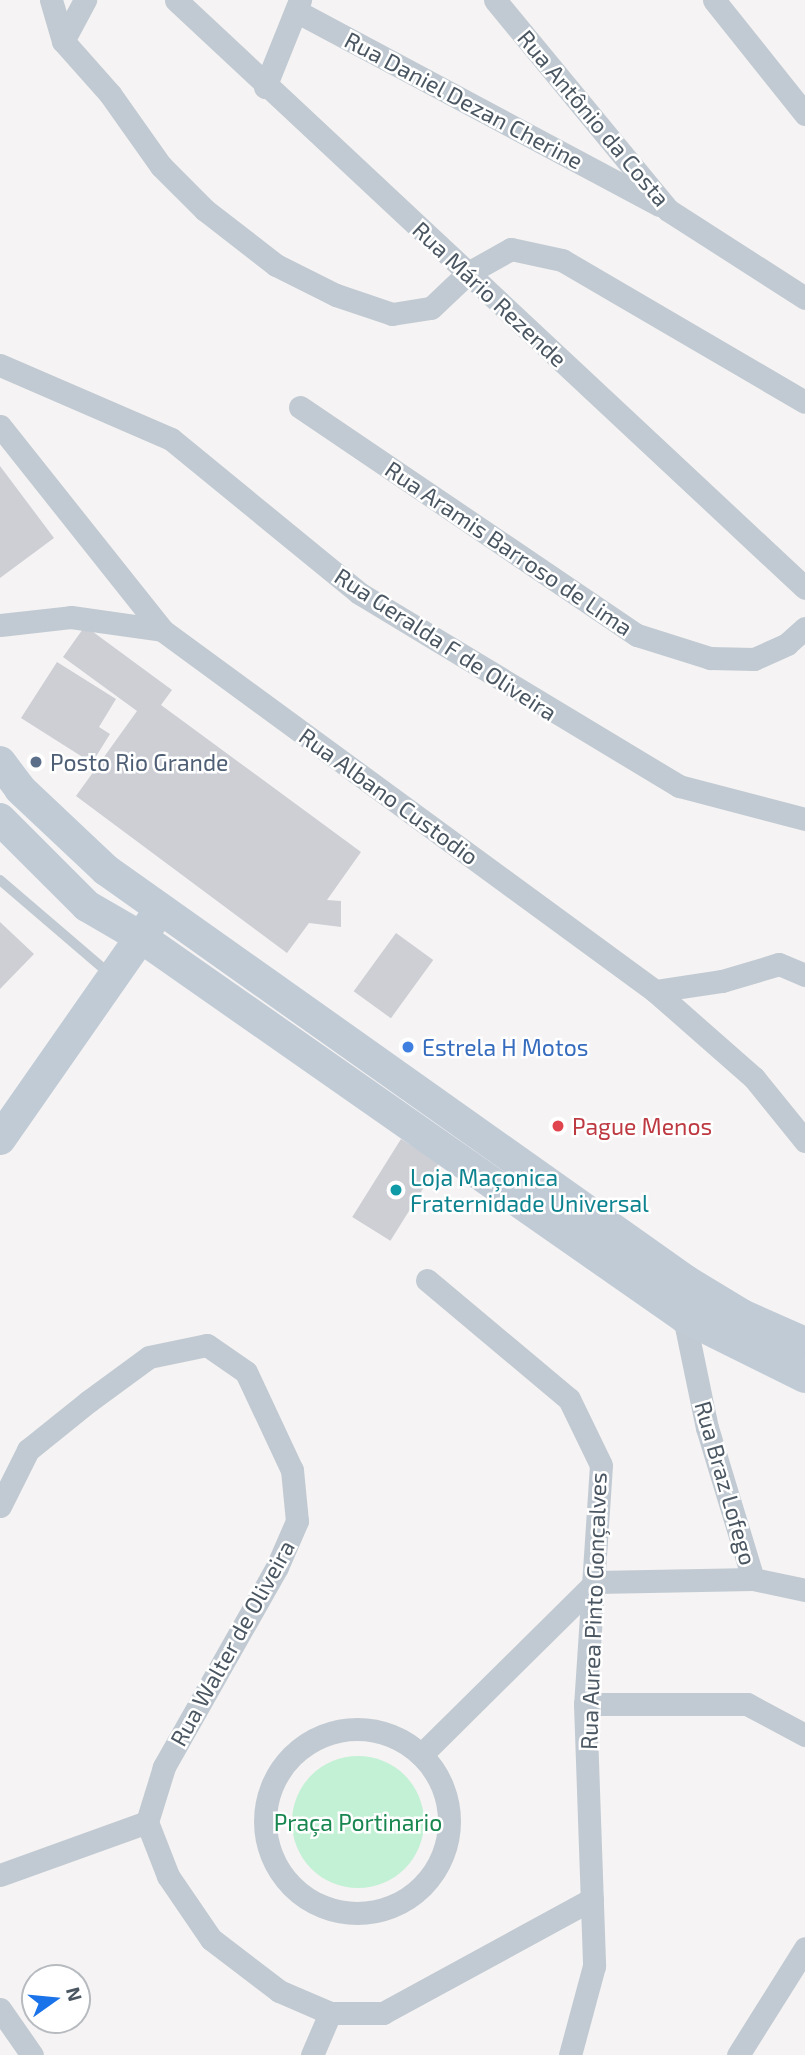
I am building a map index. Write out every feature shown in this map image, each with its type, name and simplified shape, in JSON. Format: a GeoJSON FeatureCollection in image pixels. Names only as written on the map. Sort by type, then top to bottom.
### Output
{"type":"FeatureCollection","features":[{"type":"Feature","properties":{"kind":"main road"},"geometry":{"type":"LineString","coordinates":[[0,762],[59,828],[106,870],[687,1281],[743,1315],[805,1343]]}},
{"type":"Feature","properties":{"kind":"main road"},"geometry":{"type":"LineString","coordinates":[[0,818],[87,906],[142,937],[684,1317],[805,1377]]}},
{"type":"Feature","properties":{"kind":"main road"},"geometry":{"type":"LineString","coordinates":[[0,1139],[112,976],[142,937],[159,907]]}},
{"type":"Feature","properties":{"kind":"street"},"geometry":{"type":"LineString","coordinates":[[51,0],[63,41],[110,94],[161,166],[205,210],[276,265],[336,295],[392,314],[431,307],[468,273],[511,250],[562,260],[805,402]]}},
{"type":"Feature","properties":{"kind":"street"},"geometry":{"type":"LineString","coordinates":[[63,41],[85,0]]}},
{"type":"Feature","properties":{"kind":"street","name":"Rua Mário Rezende"},"geometry":{"type":"LineString","coordinates":[[176,0],[265,87],[805,588]]}},
{"type":"Feature","properties":{"kind":"street","name":"Rua Antônio da Costa"},"geometry":{"type":"LineString","coordinates":[[495,0],[668,210],[805,298]]}},
{"type":"Feature","properties":{"kind":"street"},"geometry":{"type":"LineString","coordinates":[[714,0],[805,114]]}},
{"type":"Feature","properties":{"kind":"street"},"geometry":{"type":"LineString","coordinates":[[265,87],[298,5]]}},
{"type":"Feature","properties":{"kind":"street","name":"Rua Daniel Dezan Cherine"},"geometry":{"type":"LineString","coordinates":[[298,5],[668,210]]}},
{"type":"Feature","properties":{"kind":"street","name":"Rua Geralda F de Oliveira"},"geometry":{"type":"LineString","coordinates":[[0,365],[171,439],[359,593],[679,786],[805,819]]}},
{"type":"Feature","properties":{"kind":"street","name":"Rua Aramis Barroso de Lima"},"geometry":{"type":"LineString","coordinates":[[300,407],[637,635],[709,657],[754,659],[787,644],[805,628]]}},
{"type":"Feature","properties":{"kind":"street","name":"Rua Albano Custodio"},"geometry":{"type":"LineString","coordinates":[[0,426],[162,630],[655,991],[754,1077],[805,1141]]}},
{"type":"Feature","properties":{"kind":"street"},"geometry":{"type":"LineString","coordinates":[[0,625],[71,617],[162,630]]}},
{"type":"Feature","properties":{"kind":"street"},"geometry":{"type":"LineString","coordinates":[[655,991],[722,981],[779,964],[805,975]]}},
{"type":"Feature","properties":{"kind":"street","name":"Rua Aurea Pinto Gonçalves"},"geometry":{"type":"LineString","coordinates":[[427,1280],[569,1399],[601,1465],[596,1582],[585,1704],[594,1966],[570,2055]]}},
{"type":"Feature","properties":{"kind":"street","name":"Rua Braz Lofego"},"geometry":{"type":"LineString","coordinates":[[596,1582],[752,1579],[707,1428],[684,1317]]}},
{"type":"Feature","properties":{"kind":"street","name":"Rua Walter de Oliveira"},"geometry":{"type":"LineString","coordinates":[[0,1506],[28,1450],[149,1357],[206,1345],[246,1372],[292,1470],[298,1521],[277,1567],[164,1767],[147,1822]]}},
{"type":"Feature","properties":{"kind":"street"},"geometry":{"type":"LineString","coordinates":[[752,1579],[805,1590]]}},
{"type":"Feature","properties":{"kind":"street"},"geometry":{"type":"LineString","coordinates":[[421,1755],[596,1582]]}},
{"type":"Feature","properties":{"kind":"street"},"geometry":{"type":"LineString","coordinates":[[585,1704],[747,1704],[805,1735]]}},
{"type":"Feature","properties":{"kind":"street"},"geometry":{"type":"LineString","coordinates":[[367,1729],[396,1737],[421,1755],[440,1779],[448,1819],[448,1839],[437,1868],[418,1891],[391,1907],[362,1914],[332,1910],[304,1897],[282,1876],[273,1857],[265,1818],[271,1788],[286,1762],[309,1742],[347,1730],[367,1729]]}},
{"type":"Feature","properties":{"kind":"street"},"geometry":{"type":"LineString","coordinates":[[0,1875],[147,1822],[168,1876],[211,1939],[279,1991],[330,2013],[383,2013],[592,1899]]}},
{"type":"Feature","properties":{"kind":"street"},"geometry":{"type":"LineString","coordinates":[[738,2055],[805,1948]]}},
{"type":"Feature","properties":{"kind":"street"},"geometry":{"type":"LineString","coordinates":[[0,2009],[32,2055]]}},
{"type":"Feature","properties":{"kind":"street"},"geometry":{"type":"LineString","coordinates":[[312,2055],[330,2013]]}},
{"type":"Feature","properties":{"kind":"lane"},"geometry":{"type":"LineString","coordinates":[[0,880],[112,976]]}},
{"type":"Feature","properties":{"kind":"green space","name":"Praça Portinario"},"geometry":{"type":"Polygon","coordinates":[[[358,1756],[383,1761],[405,1775],[419,1797],[424,1822],[419,1847],[405,1869],[383,1883],[358,1888],[333,1883],[311,1869],[297,1847],[292,1822],[297,1797],[311,1775],[333,1761],[358,1756]]]}},
{"type":"Feature","properties":{"kind":"building"},"geometry":{"type":"Polygon","coordinates":[[[0,466],[54,538],[0,578],[0,466]]]}},
{"type":"Feature","properties":{"kind":"building"},"geometry":{"type":"Polygon","coordinates":[[[85,626],[172,690],[161,705],[361,852],[327,900],[341,901],[341,927],[309,923],[287,953],[76,796],[137,711],[63,657],[85,626]]]}},
{"type":"Feature","properties":{"kind":"building"},"geometry":{"type":"Polygon","coordinates":[[[57,662],[116,699],[99,727],[110,734],[92,763],[21,718],[57,662]]]}},
{"type":"Feature","properties":{"kind":"building"},"geometry":{"type":"Polygon","coordinates":[[[0,922],[34,954],[0,989],[0,922]]]}},
{"type":"Feature","properties":{"kind":"building"},"geometry":{"type":"Polygon","coordinates":[[[396,933],[433,960],[391,1018],[354,991],[396,933]]]}},
{"type":"Feature","properties":{"kind":"building","name":"Loja Maçonica Fraternidade Universal"},"geometry":{"type":"Polygon","coordinates":[[[401,1139],[439,1163],[390,1241],[352,1217],[401,1139]]]}},
{"type":"Feature","properties":{"kind":"place","name":"Posto Rio Grande"},"geometry":{"type":"Point","coordinates":[36,762]}},
{"type":"Feature","properties":{"kind":"place","name":"Estrela H Motos"},"geometry":{"type":"Point","coordinates":[408,1047]}},
{"type":"Feature","properties":{"kind":"place","name":"Pague Menos"},"geometry":{"type":"Point","coordinates":[558,1126]}},
{"type":"Feature","properties":{"kind":"place","name":"Loja Maçonica Fraternidade Universal"},"geometry":{"type":"Point","coordinates":[396,1190]}}]}
